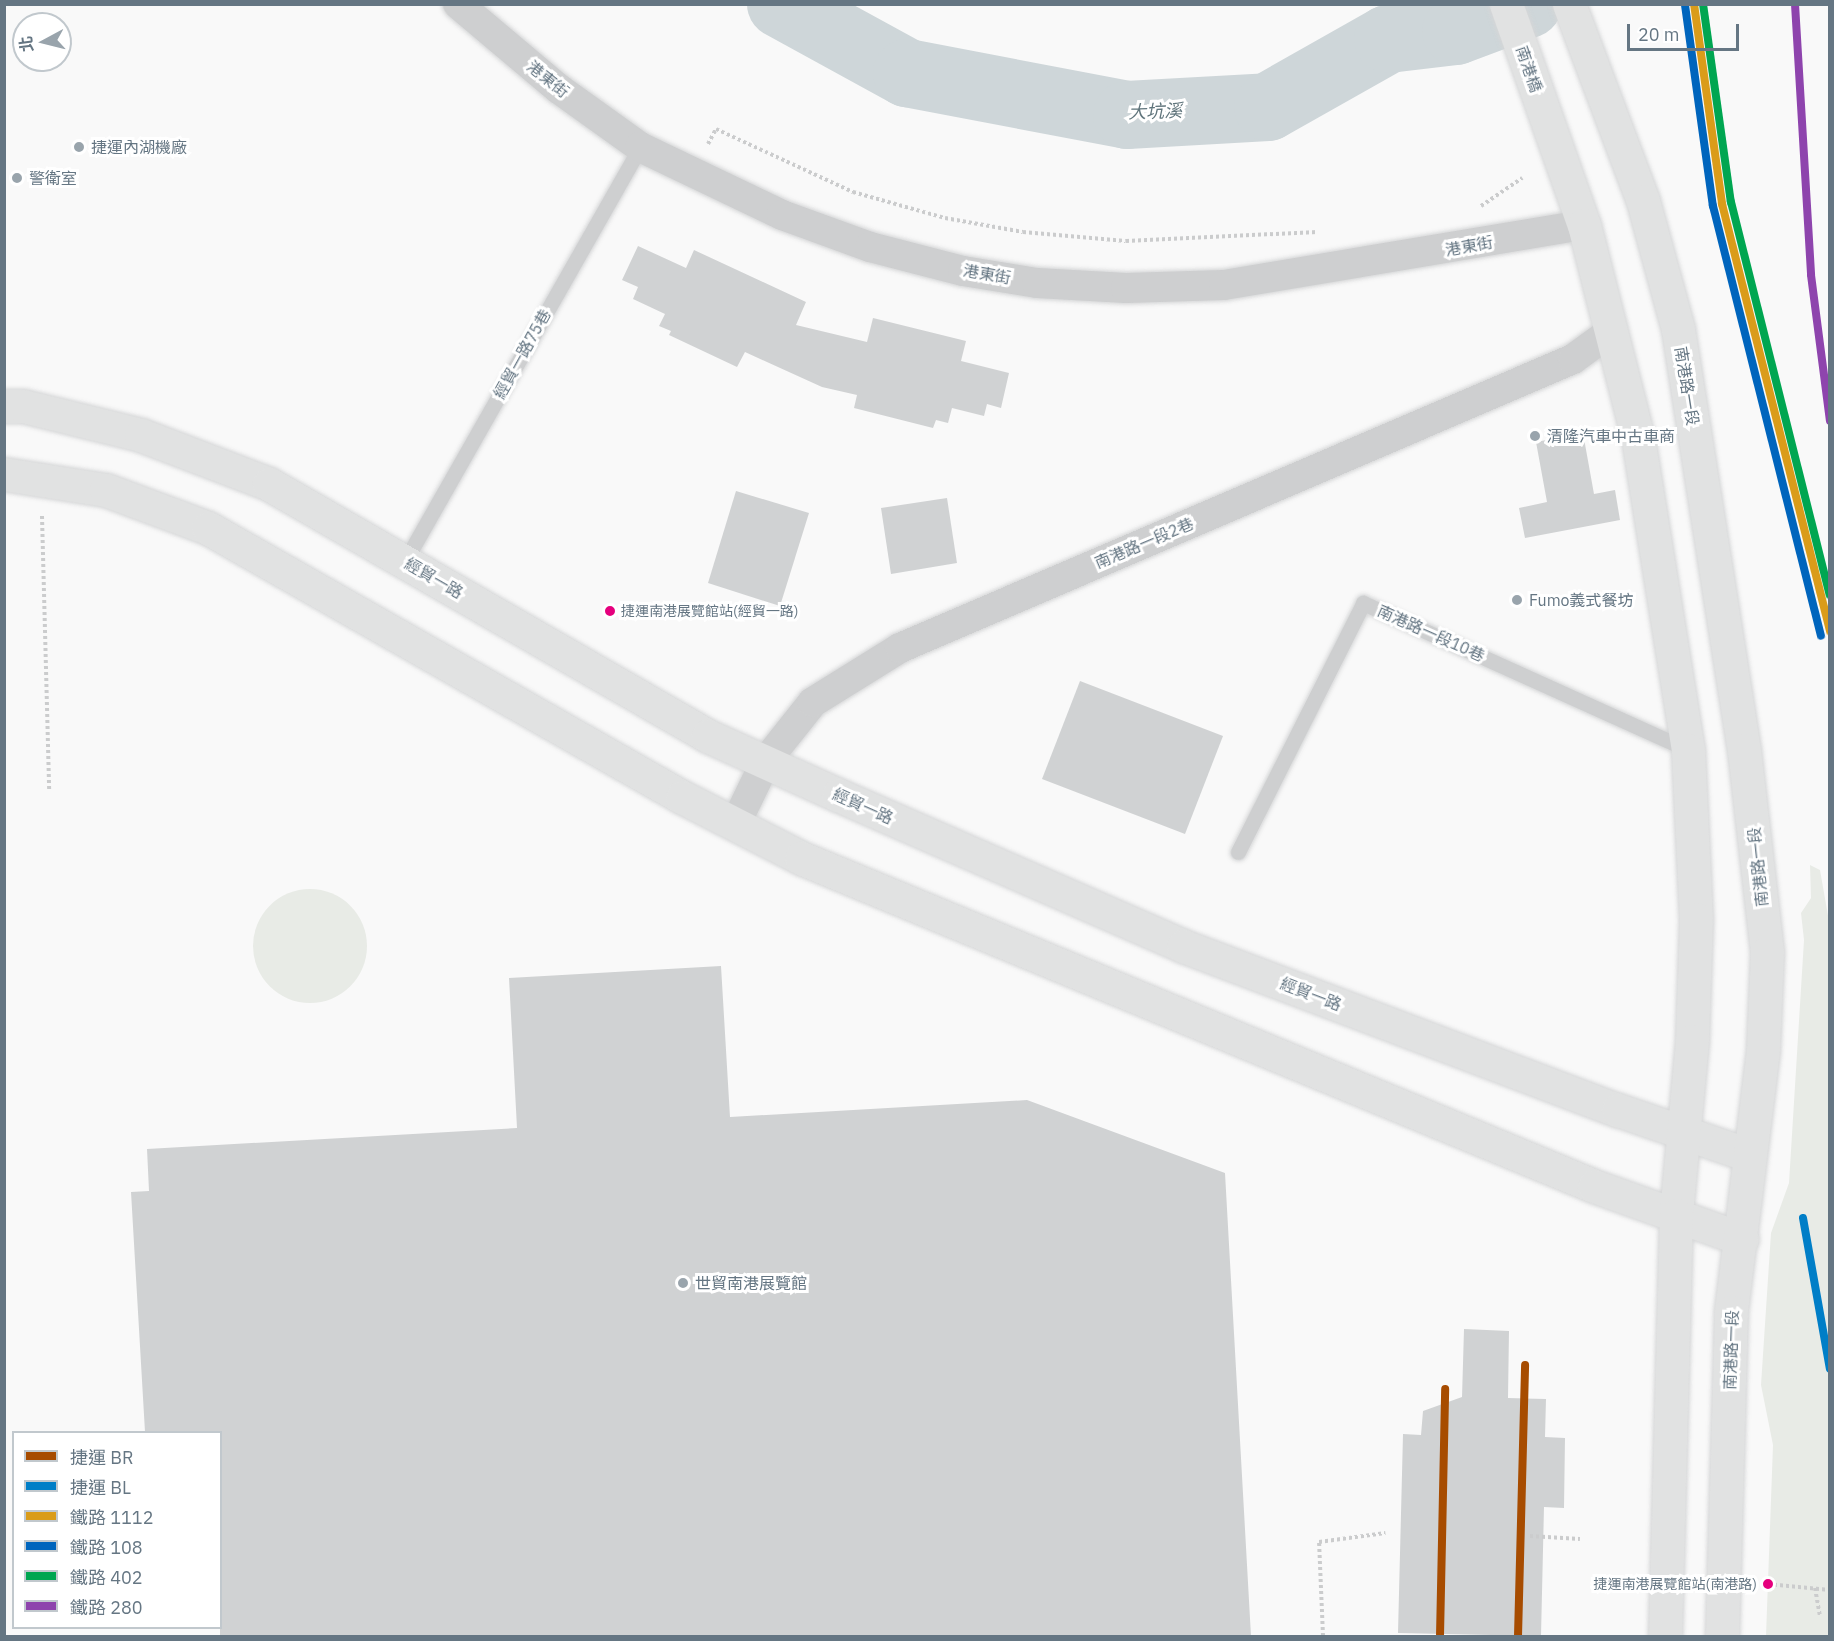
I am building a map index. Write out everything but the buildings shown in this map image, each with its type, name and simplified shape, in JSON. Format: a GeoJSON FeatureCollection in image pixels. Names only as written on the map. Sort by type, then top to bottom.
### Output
{"type":"FeatureCollection","features":[{"type":"Feature","properties":{"kind":"street","name":"港東街"},"geometry":{"type":"LineString","coordinates":[[458,4],[559,89],[640,147],[782,215],[870,247],[963,271],[1037,283],[1115,288],[1235,284],[1584,225]]}},
{"type":"Feature","properties":{"kind":"street","name":"南港橋"},"geometry":{"type":"LineString","coordinates":[[1506,4],[1584,225]]}},
{"type":"Feature","properties":{"kind":"street","name":"南港路一段"},"geometry":{"type":"LineString","coordinates":[[1569,4],[1610,111],[1662,261],[1677,329],[1746,761],[1767,953],[1763,1050],[1749,1155],[1742,1239],[1731,1312],[1722,1636]]}},
{"type":"Feature","properties":{"kind":"street"},"geometry":{"type":"LineString","coordinates":[[1584,225],[1638,438],[1688,750],[1696,919],[1686,1132],[1676,1215],[1665,1636]]}},
{"type":"Feature","properties":{"kind":"street","name":"南港路一段2巷"},"geometry":{"type":"LineString","coordinates":[[736,823],[766,761],[813,702],[900,648],[1573,359],[1610,332]]}},
{"type":"Feature","properties":{"kind":"street","name":"經貿一路"},"geometry":{"type":"LineString","coordinates":[[4,406],[23,406],[141,435],[269,484],[708,736],[1183,946],[1749,1155]]}},
{"type":"Feature","properties":{"kind":"street"},"geometry":{"type":"LineString","coordinates":[[4,474],[106,490],[208,528],[682,797],[801,858],[1594,1186],[1742,1239]]}},
{"type":"Feature","properties":{"kind":"lane","name":"經貿一路75巷"},"geometry":{"type":"LineString","coordinates":[[405,561],[640,147]]}},
{"type":"Feature","properties":{"kind":"lane","name":"南港路一段10巷"},"geometry":{"type":"LineString","coordinates":[[1238,852],[1363,603],[1688,750]]}},
{"type":"Feature","properties":{"kind":"path"},"geometry":{"type":"LineString","coordinates":[[692,172],[716,129],[853,192],[945,218],[1023,232],[1126,241],[1202,241],[1329,231]]}},
{"type":"Feature","properties":{"kind":"path"},"geometry":{"type":"LineString","coordinates":[[1472,212],[1522,178]]}},
{"type":"Feature","properties":{"kind":"path"},"geometry":{"type":"LineString","coordinates":[[42,516],[49,791]]}},
{"type":"Feature","properties":{"kind":"path"},"geometry":{"type":"LineString","coordinates":[[1323,1636],[1319,1542],[1385,1533]]}},
{"type":"Feature","properties":{"kind":"path"},"geometry":{"type":"LineString","coordinates":[[1530,1536],[1580,1539]]}},
{"type":"Feature","properties":{"kind":"path"},"geometry":{"type":"LineString","coordinates":[[1768,1584],[1830,1590]]}},
{"type":"Feature","properties":{"kind":"path"},"geometry":{"type":"LineString","coordinates":[[1815,1588],[1821,1616]]}},
{"type":"Feature","properties":{"kind":"shaded area"},"geometry":{"type":"Polygon","coordinates":[[[1810,865],[1820,870],[1830,927],[1829,1636],[1766,1636],[1773,1445],[1761,1385],[1771,1233],[1789,1183],[1804,940],[1801,913],[1811,898],[1810,865]]]}},
{"type":"Feature","properties":{"kind":"shaded area"},"geometry":{"type":"Polygon","coordinates":[[[310,889],[332,894],[350,906],[362,924],[367,946],[362,968],[350,986],[332,998],[310,1003],[288,998],[270,986],[258,968],[253,946],[258,924],[270,906],[288,894],[310,889]]]}},
{"type":"Feature","properties":{"kind":"waterway","name":"大坑溪"},"geometry":{"type":"LineString","coordinates":[[781,4],[907,73],[1127,115],[1268,107],[1388,39],[1456,31],[1528,4]]}},
{"type":"Feature","properties":{"kind":"metro line","name":"BL"},"geometry":{"type":"LineString","coordinates":[[1803,1218],[1830,1369]]}},
{"type":"Feature","properties":{"kind":"metro line","name":"BR"},"geometry":{"type":"LineString","coordinates":[[1518,1636],[1525,1365]]}},
{"type":"Feature","properties":{"kind":"metro line","name":"BR"},"geometry":{"type":"LineString","coordinates":[[1440,1636],[1445,1389]]}},
{"type":"Feature","properties":{"kind":"rail line","name":"1112"},"geometry":{"type":"LineString","coordinates":[[1694,4],[1722,204],[1830,632]]}},
{"type":"Feature","properties":{"kind":"rail line","name":"402"},"geometry":{"type":"LineString","coordinates":[[1703,4],[1731,202],[1830,595]]}},
{"type":"Feature","properties":{"kind":"rail line","name":"280"},"geometry":{"type":"LineString","coordinates":[[1795,4],[1811,275],[1830,421]]}},
{"type":"Feature","properties":{"kind":"rail line","name":"108"},"geometry":{"type":"LineString","coordinates":[[1685,5],[1713,206],[1821,636]]}},
{"type":"Feature","properties":{"kind":"place","name":"捷運內湖機廠"},"geometry":{"type":"Point","coordinates":[79,147]}},
{"type":"Feature","properties":{"kind":"place","name":"警衛室"},"geometry":{"type":"Point","coordinates":[17,178]}},
{"type":"Feature","properties":{"kind":"place","name":"清隆汽車中古車商"},"geometry":{"type":"Point","coordinates":[1535,436]}},
{"type":"Feature","properties":{"kind":"place","name":"Fumo義式餐坊"},"geometry":{"type":"Point","coordinates":[1517,600]}},
{"type":"Feature","properties":{"kind":"place","name":"捷運南港展覽館站(經貿一路)"},"geometry":{"type":"Point","coordinates":[610,611]}},
{"type":"Feature","properties":{"kind":"place","name":"世貿南港展覽館"},"geometry":{"type":"Point","coordinates":[683,1283]}},
{"type":"Feature","properties":{"kind":"place","name":"捷運南港展覽館站(南港路)"},"geometry":{"type":"Point","coordinates":[1768,1584]}}]}
